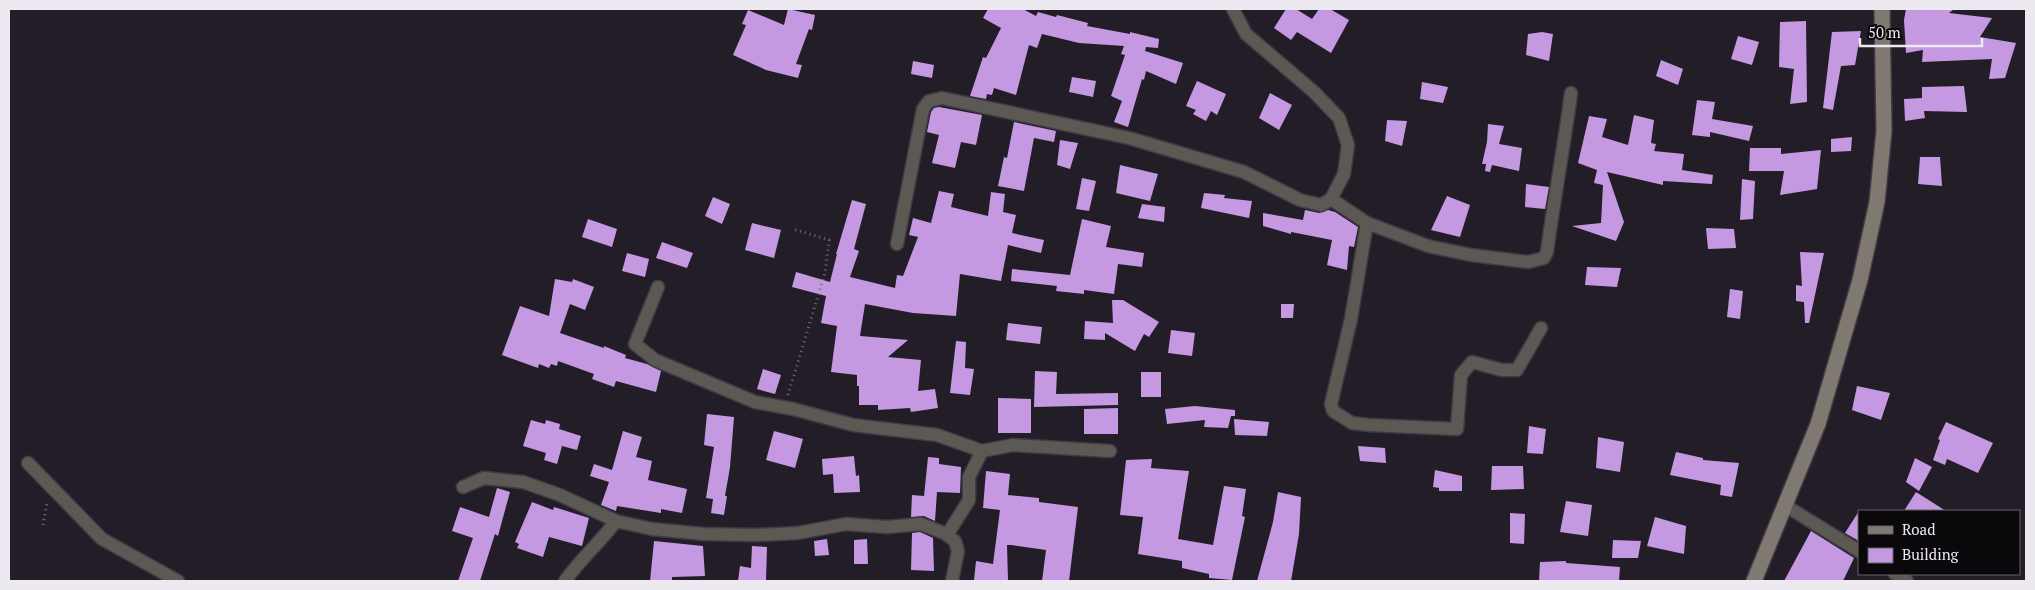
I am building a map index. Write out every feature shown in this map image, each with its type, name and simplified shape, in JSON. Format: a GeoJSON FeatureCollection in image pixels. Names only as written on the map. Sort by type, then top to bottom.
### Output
{"type":"FeatureCollection","features":[{"type":"Feature","properties":{"kind":"street"},"geometry":{"type":"LineString","coordinates":[[897,244],[923,109],[929,101],[942,98],[1129,138],[1244,172],[1300,200],[1320,205],[1331,199],[1344,174],[1348,146],[1339,118],[1314,92],[1246,34],[1233,9]]}},
{"type":"Feature","properties":{"kind":"street"},"geometry":{"type":"LineString","coordinates":[[1754,581],[1818,424],[1860,280],[1877,202],[1884,131],[1882,9]]}},
{"type":"Feature","properties":{"kind":"street"},"geometry":{"type":"LineString","coordinates":[[1331,199],[1367,223],[1428,246],[1471,255],[1528,262],[1544,258],[1547,252],[1554,195],[1561,170],[1571,93]]}},
{"type":"Feature","properties":{"kind":"street"},"geometry":{"type":"LineString","coordinates":[[1367,223],[1351,320],[1332,404],[1333,411],[1340,416],[1352,422],[1369,425],[1457,430],[1461,375],[1472,362],[1502,370],[1517,370],[1541,328]]}},
{"type":"Feature","properties":{"kind":"street"},"geometry":{"type":"LineString","coordinates":[[658,287],[634,344],[655,360],[755,402],[784,407],[853,425],[937,435],[982,450],[1013,445],[1110,451]]}},
{"type":"Feature","properties":{"kind":"street"},"geometry":{"type":"LineString","coordinates":[[947,535],[969,500],[970,477],[982,450]]}},
{"type":"Feature","properties":{"kind":"street"},"geometry":{"type":"LineString","coordinates":[[28,463],[102,539],[178,581]]}},
{"type":"Feature","properties":{"kind":"street"},"geometry":{"type":"LineString","coordinates":[[463,487],[484,478],[523,482],[560,495],[616,521],[652,529],[704,534],[754,535],[798,533],[846,524],[887,527],[921,524],[955,540],[958,551],[952,581]]}},
{"type":"Feature","properties":{"kind":"street"},"geometry":{"type":"LineString","coordinates":[[1786,506],[1858,550]]}},
{"type":"Feature","properties":{"kind":"street"},"geometry":{"type":"LineString","coordinates":[[565,581],[578,563],[603,539],[616,521]]}},
{"type":"Feature","properties":{"kind":"path"},"geometry":{"type":"LineString","coordinates":[[784,407],[825,274],[829,240],[793,229]]}},
{"type":"Feature","properties":{"kind":"building"},"geometry":{"type":"Polygon","coordinates":[[[788,9],[815,15],[812,30],[809,29],[796,64],[802,65],[798,78],[766,70],[733,55],[746,25],[742,24],[748,10],[784,25],[788,9]]]}},
{"type":"Feature","properties":{"kind":"building"},"geometry":{"type":"Polygon","coordinates":[[[988,9],[1023,9],[1036,16],[1038,12],[1056,17],[1057,15],[1088,23],[1087,26],[1130,34],[1130,32],[1159,39],[1158,48],[1146,47],[1145,51],[1183,63],[1176,84],[1146,71],[1128,127],[1114,122],[1122,101],[1111,96],[1125,55],[1121,54],[1124,46],[1079,43],[1042,34],[1037,48],[1029,45],[1016,95],[994,88],[992,95],[987,94],[986,99],[970,96],[983,57],[986,58],[1001,28],[983,18],[988,9]]]}},
{"type":"Feature","properties":{"kind":"building"},"geometry":{"type":"Polygon","coordinates":[[[1286,9],[1296,9],[1312,19],[1319,9],[1330,9],[1349,20],[1331,53],[1297,32],[1291,40],[1274,28],[1286,9]]]}},
{"type":"Feature","properties":{"kind":"building"},"geometry":{"type":"Polygon","coordinates":[[[1906,9],[1954,9],[1949,13],[1992,18],[1980,37],[2016,43],[2005,78],[1989,79],[1992,59],[1922,62],[1923,50],[1906,53],[1904,20],[1906,9]]]}},
{"type":"Feature","properties":{"kind":"building"},"geometry":{"type":"Polygon","coordinates":[[[1806,21],[1807,102],[1790,104],[1794,69],[1779,67],[1780,22],[1806,21]]]}},
{"type":"Feature","properties":{"kind":"building"},"geometry":{"type":"Polygon","coordinates":[[[1861,31],[1855,65],[1841,66],[1833,110],[1823,108],[1832,32],[1861,31]]]}},
{"type":"Feature","properties":{"kind":"building"},"geometry":{"type":"Polygon","coordinates":[[[1542,32],[1553,34],[1549,61],[1526,55],[1528,34],[1542,32]]]}},
{"type":"Feature","properties":{"kind":"building"},"geometry":{"type":"Polygon","coordinates":[[[1738,36],[1759,42],[1752,65],[1731,59],[1738,36]]]}},
{"type":"Feature","properties":{"kind":"building"},"geometry":{"type":"Polygon","coordinates":[[[1661,60],[1683,69],[1678,85],[1656,76],[1661,60]]]}},
{"type":"Feature","properties":{"kind":"building"},"geometry":{"type":"Polygon","coordinates":[[[913,61],[934,65],[932,78],[911,74],[913,61]]]}},
{"type":"Feature","properties":{"kind":"building"},"geometry":{"type":"Polygon","coordinates":[[[1072,77],[1096,81],[1093,97],[1069,92],[1072,77]]]}},
{"type":"Feature","properties":{"kind":"building"},"geometry":{"type":"Polygon","coordinates":[[[1197,81],[1226,94],[1217,115],[1211,111],[1206,121],[1193,114],[1196,110],[1186,106],[1197,81]]]}},
{"type":"Feature","properties":{"kind":"building"},"geometry":{"type":"Polygon","coordinates":[[[1422,82],[1448,87],[1443,103],[1420,99],[1422,82]]]}},
{"type":"Feature","properties":{"kind":"building"},"geometry":{"type":"Polygon","coordinates":[[[1964,86],[1967,112],[1924,111],[1925,118],[1905,121],[1904,99],[1922,98],[1922,87],[1964,86]]]}},
{"type":"Feature","properties":{"kind":"building"},"geometry":{"type":"Polygon","coordinates":[[[1270,93],[1292,105],[1279,130],[1259,118],[1270,93]]]}},
{"type":"Feature","properties":{"kind":"building"},"geometry":{"type":"Polygon","coordinates":[[[1697,100],[1715,102],[1712,119],[1753,126],[1749,141],[1710,132],[1710,137],[1692,135],[1697,100]]]}},
{"type":"Feature","properties":{"kind":"building"},"geometry":{"type":"Polygon","coordinates":[[[939,107],[982,115],[976,145],[961,142],[955,168],[932,163],[939,135],[927,132],[931,112],[934,108],[939,107]]]}},
{"type":"Feature","properties":{"kind":"building"},"geometry":{"type":"Polygon","coordinates":[[[1634,115],[1654,120],[1651,143],[1656,144],[1654,151],[1684,154],[1682,170],[1713,175],[1712,184],[1663,181],[1663,185],[1607,172],[1624,222],[1616,241],[1572,226],[1601,223],[1603,185],[1594,183],[1597,170],[1578,163],[1589,116],[1607,119],[1602,137],[1628,145],[1634,115]]]}},
{"type":"Feature","properties":{"kind":"building"},"geometry":{"type":"Polygon","coordinates":[[[1387,120],[1407,121],[1402,146],[1385,141],[1387,120]]]}},
{"type":"Feature","properties":{"kind":"building"},"geometry":{"type":"Polygon","coordinates":[[[1014,122],[1056,131],[1054,142],[1034,138],[1024,191],[998,186],[1004,157],[1007,158],[1014,122]]]}},
{"type":"Feature","properties":{"kind":"building"},"geometry":{"type":"Polygon","coordinates":[[[1488,124],[1504,126],[1499,144],[1522,148],[1519,171],[1492,165],[1490,172],[1485,171],[1486,164],[1482,164],[1487,142],[1488,124]]]}},
{"type":"Feature","properties":{"kind":"building"},"geometry":{"type":"Polygon","coordinates":[[[1852,137],[1851,151],[1831,152],[1831,139],[1852,137]]]}},
{"type":"Feature","properties":{"kind":"building"},"geometry":{"type":"Polygon","coordinates":[[[1060,140],[1078,143],[1070,169],[1057,165],[1060,140]]]}},
{"type":"Feature","properties":{"kind":"building"},"geometry":{"type":"Polygon","coordinates":[[[1750,148],[1781,148],[1781,154],[1821,150],[1817,189],[1780,195],[1784,171],[1749,171],[1750,148]]]}},
{"type":"Feature","properties":{"kind":"building"},"geometry":{"type":"Polygon","coordinates":[[[1920,157],[1940,157],[1942,186],[1918,184],[1920,157]]]}},
{"type":"Feature","properties":{"kind":"building"},"geometry":{"type":"Polygon","coordinates":[[[1120,165],[1158,174],[1150,201],[1116,193],[1120,165]]]}},
{"type":"Feature","properties":{"kind":"building"},"geometry":{"type":"Polygon","coordinates":[[[1082,178],[1096,181],[1089,211],[1076,209],[1082,178]]]}},
{"type":"Feature","properties":{"kind":"building"},"geometry":{"type":"Polygon","coordinates":[[[1742,179],[1755,181],[1753,219],[1740,220],[1742,179]]]}},
{"type":"Feature","properties":{"kind":"building"},"geometry":{"type":"Polygon","coordinates":[[[1526,184],[1549,187],[1545,209],[1525,207],[1526,184]]]}},
{"type":"Feature","properties":{"kind":"building"},"geometry":{"type":"Polygon","coordinates":[[[939,191],[954,194],[951,207],[988,216],[991,192],[1005,194],[1003,212],[1016,215],[1012,233],[1044,240],[1041,253],[1008,245],[1001,281],[960,274],[956,316],[913,313],[865,304],[860,336],[908,340],[888,357],[921,360],[918,391],[935,389],[938,408],[911,412],[910,408],[878,410],[878,405],[859,405],[857,375],[831,372],[837,326],[821,323],[826,296],[792,287],[796,272],[830,282],[852,200],[866,204],[854,249],[859,251],[850,277],[895,288],[897,275],[903,276],[918,237],[909,235],[913,218],[931,223],[939,191]]]}},
{"type":"Feature","properties":{"kind":"building"},"geometry":{"type":"Polygon","coordinates":[[[1204,193],[1225,195],[1224,198],[1252,201],[1249,218],[1201,208],[1204,193]]]}},
{"type":"Feature","properties":{"kind":"building"},"geometry":{"type":"Polygon","coordinates":[[[1447,196],[1470,205],[1460,237],[1431,230],[1447,196]]]}},
{"type":"Feature","properties":{"kind":"building"},"geometry":{"type":"Polygon","coordinates":[[[713,197],[730,204],[722,224],[705,216],[713,197]]]}},
{"type":"Feature","properties":{"kind":"building"},"geometry":{"type":"Polygon","coordinates":[[[1142,204],[1165,207],[1164,222],[1138,218],[1142,204]]]}},
{"type":"Feature","properties":{"kind":"building"},"geometry":{"type":"Polygon","coordinates":[[[1305,210],[1319,213],[1328,210],[1335,212],[1358,227],[1354,247],[1349,246],[1347,270],[1327,265],[1332,240],[1291,232],[1291,234],[1263,226],[1263,213],[1303,220],[1305,210]]]}},
{"type":"Feature","properties":{"kind":"building"},"geometry":{"type":"Polygon","coordinates":[[[588,219],[617,229],[612,247],[582,237],[588,219]]]}},
{"type":"Feature","properties":{"kind":"building"},"geometry":{"type":"Polygon","coordinates":[[[1082,219],[1111,226],[1106,247],[1144,253],[1142,267],[1118,264],[1114,294],[1084,290],[1084,294],[1056,291],[1057,286],[1011,281],[1012,269],[1070,275],[1082,219]]]}},
{"type":"Feature","properties":{"kind":"building"},"geometry":{"type":"Polygon","coordinates":[[[752,223],[781,230],[774,258],[745,250],[752,223]]]}},
{"type":"Feature","properties":{"kind":"building"},"geometry":{"type":"Polygon","coordinates":[[[1706,228],[1734,229],[1736,248],[1708,249],[1706,228]]]}},
{"type":"Feature","properties":{"kind":"building"},"geometry":{"type":"Polygon","coordinates":[[[662,242],[693,253],[687,268],[656,258],[662,242]]]}},
{"type":"Feature","properties":{"kind":"building"},"geometry":{"type":"Polygon","coordinates":[[[1800,252],[1824,253],[1809,323],[1805,323],[1804,302],[1796,301],[1796,285],[1802,286],[1800,252]]]}},
{"type":"Feature","properties":{"kind":"building"},"geometry":{"type":"Polygon","coordinates":[[[627,253],[649,259],[645,277],[622,271],[627,253]]]}},
{"type":"Feature","properties":{"kind":"building"},"geometry":{"type":"Polygon","coordinates":[[[1587,267],[1621,268],[1617,287],[1585,285],[1587,267]]]}},
{"type":"Feature","properties":{"kind":"building"},"geometry":{"type":"Polygon","coordinates":[[[555,279],[572,282],[573,279],[594,287],[585,310],[570,304],[560,333],[604,348],[604,346],[626,355],[625,358],[647,364],[661,371],[656,392],[616,381],[614,387],[592,379],[594,374],[558,361],[557,366],[551,364],[549,368],[539,364],[538,368],[502,355],[520,306],[549,316],[555,279]]]}},
{"type":"Feature","properties":{"kind":"building"},"geometry":{"type":"Polygon","coordinates":[[[1730,289],[1743,291],[1740,319],[1727,317],[1730,289]]]}},
{"type":"Feature","properties":{"kind":"building"},"geometry":{"type":"Polygon","coordinates":[[[1112,300],[1123,300],[1159,322],[1149,337],[1144,334],[1135,351],[1105,333],[1105,340],[1084,339],[1085,321],[1113,323],[1112,300]]]}},
{"type":"Feature","properties":{"kind":"building"},"geometry":{"type":"Polygon","coordinates":[[[1281,304],[1294,304],[1293,318],[1281,318],[1281,304]]]}},
{"type":"Feature","properties":{"kind":"building"},"geometry":{"type":"Polygon","coordinates":[[[1008,323],[1042,327],[1040,344],[1006,340],[1008,323]]]}},
{"type":"Feature","properties":{"kind":"building"},"geometry":{"type":"Polygon","coordinates":[[[1171,330],[1195,333],[1192,356],[1168,353],[1171,330]]]}},
{"type":"Feature","properties":{"kind":"building"},"geometry":{"type":"Polygon","coordinates":[[[956,341],[966,342],[965,368],[974,369],[970,395],[950,393],[956,341]]]}},
{"type":"Feature","properties":{"kind":"building"},"geometry":{"type":"Polygon","coordinates":[[[763,369],[781,375],[775,394],[757,389],[763,369]]]}},
{"type":"Feature","properties":{"kind":"building"},"geometry":{"type":"Polygon","coordinates":[[[1035,371],[1057,372],[1056,394],[1118,393],[1118,405],[1034,407],[1035,371]]]}},
{"type":"Feature","properties":{"kind":"building"},"geometry":{"type":"Polygon","coordinates":[[[1141,372],[1161,372],[1161,397],[1141,397],[1141,372]]]}},
{"type":"Feature","properties":{"kind":"building"},"geometry":{"type":"Polygon","coordinates":[[[1857,386],[1890,393],[1881,420],[1852,410],[1857,386]]]}},
{"type":"Feature","properties":{"kind":"building"},"geometry":{"type":"Polygon","coordinates":[[[998,398],[1031,399],[1031,433],[998,433],[998,398]]]}},
{"type":"Feature","properties":{"kind":"building"},"geometry":{"type":"Polygon","coordinates":[[[1195,406],[1235,410],[1235,416],[1231,416],[1228,428],[1204,427],[1205,420],[1167,424],[1165,409],[1195,406]]]}},
{"type":"Feature","properties":{"kind":"building"},"geometry":{"type":"Polygon","coordinates":[[[1118,408],[1118,434],[1084,434],[1084,409],[1118,408]]]}},
{"type":"Feature","properties":{"kind":"building"},"geometry":{"type":"Polygon","coordinates":[[[707,414],[734,417],[724,515],[711,513],[713,499],[706,498],[714,447],[704,445],[707,414]]]}},
{"type":"Feature","properties":{"kind":"building"},"geometry":{"type":"Polygon","coordinates":[[[1234,419],[1269,422],[1267,436],[1235,435],[1234,419]]]}},
{"type":"Feature","properties":{"kind":"building"},"geometry":{"type":"Polygon","coordinates":[[[531,420],[545,424],[546,420],[560,424],[559,429],[581,436],[577,450],[562,446],[557,464],[544,460],[546,453],[523,446],[531,420]]]}},
{"type":"Feature","properties":{"kind":"building"},"geometry":{"type":"Polygon","coordinates":[[[1946,422],[1993,443],[1978,473],[1947,459],[1945,465],[1933,460],[1940,440],[1938,439],[1946,422]]]}},
{"type":"Feature","properties":{"kind":"building"},"geometry":{"type":"Polygon","coordinates":[[[1529,426],[1546,429],[1543,454],[1527,453],[1529,426]]]}},
{"type":"Feature","properties":{"kind":"building"},"geometry":{"type":"Polygon","coordinates":[[[623,431],[642,437],[636,457],[652,461],[648,480],[687,489],[682,513],[661,509],[661,513],[617,506],[616,511],[601,505],[609,482],[590,476],[594,464],[612,470],[623,431]]]}},
{"type":"Feature","properties":{"kind":"building"},"geometry":{"type":"Polygon","coordinates":[[[774,431],[803,439],[795,468],[766,460],[774,431]]]}},
{"type":"Feature","properties":{"kind":"building"},"geometry":{"type":"Polygon","coordinates":[[[1598,437],[1624,442],[1620,472],[1596,468],[1598,437]]]}},
{"type":"Feature","properties":{"kind":"building"},"geometry":{"type":"Polygon","coordinates":[[[1358,446],[1385,448],[1386,463],[1360,461],[1358,446]]]}},
{"type":"Feature","properties":{"kind":"building"},"geometry":{"type":"Polygon","coordinates":[[[1676,452],[1703,458],[1703,460],[1739,463],[1732,497],[1720,495],[1721,485],[1670,475],[1676,452]]]}},
{"type":"Feature","properties":{"kind":"building"},"geometry":{"type":"Polygon","coordinates":[[[854,456],[856,476],[859,475],[860,492],[834,493],[833,474],[823,475],[822,459],[854,456]]]}},
{"type":"Feature","properties":{"kind":"building"},"geometry":{"type":"Polygon","coordinates":[[[928,457],[939,458],[939,464],[961,467],[960,493],[937,492],[935,521],[924,516],[911,517],[912,495],[924,496],[928,457]]]}},
{"type":"Feature","properties":{"kind":"building"},"geometry":{"type":"Polygon","coordinates":[[[1915,458],[1932,467],[1919,491],[1906,482],[1915,458]]]}},
{"type":"Feature","properties":{"kind":"building"},"geometry":{"type":"Polygon","coordinates":[[[1152,459],[1151,468],[1189,471],[1178,539],[1213,545],[1224,486],[1246,489],[1242,516],[1245,517],[1232,580],[1209,578],[1209,574],[1182,568],[1182,561],[1138,554],[1143,517],[1120,515],[1126,460],[1152,459]]]}},
{"type":"Feature","properties":{"kind":"building"},"geometry":{"type":"Polygon","coordinates":[[[1492,466],[1523,466],[1524,489],[1491,490],[1492,466]]]}},
{"type":"Feature","properties":{"kind":"building"},"geometry":{"type":"Polygon","coordinates":[[[1435,470],[1462,476],[1462,491],[1439,491],[1439,488],[1433,487],[1435,470]]]}},
{"type":"Feature","properties":{"kind":"building"},"geometry":{"type":"Polygon","coordinates":[[[986,471],[1010,474],[1008,495],[1039,498],[1039,502],[1078,507],[1069,581],[1042,581],[1046,550],[1011,545],[1007,545],[1008,580],[974,580],[976,561],[993,564],[1000,510],[983,508],[986,471]]]}},
{"type":"Feature","properties":{"kind":"building"},"geometry":{"type":"Polygon","coordinates":[[[497,488],[510,492],[498,536],[495,534],[480,581],[458,581],[473,538],[452,531],[460,507],[489,517],[497,488]]]}},
{"type":"Feature","properties":{"kind":"building"},"geometry":{"type":"Polygon","coordinates":[[[1278,492],[1301,497],[1299,534],[1291,581],[1257,581],[1273,522],[1278,492]]]}},
{"type":"Feature","properties":{"kind":"building"},"geometry":{"type":"Polygon","coordinates":[[[1916,492],[1944,510],[1905,510],[1916,492]]]}},
{"type":"Feature","properties":{"kind":"building"},"geometry":{"type":"Polygon","coordinates":[[[1566,501],[1592,505],[1588,536],[1560,532],[1566,501]]]}},
{"type":"Feature","properties":{"kind":"building"},"geometry":{"type":"Polygon","coordinates":[[[532,502],[553,510],[554,507],[589,518],[582,546],[549,537],[543,557],[517,548],[519,544],[515,542],[532,502]]]}},
{"type":"Feature","properties":{"kind":"building"},"geometry":{"type":"Polygon","coordinates":[[[1510,513],[1525,514],[1524,544],[1510,543],[1510,513]]]}},
{"type":"Feature","properties":{"kind":"building"},"geometry":{"type":"Polygon","coordinates":[[[1858,513],[1858,540],[1845,533],[1858,513]]]}},
{"type":"Feature","properties":{"kind":"building"},"geometry":{"type":"Polygon","coordinates":[[[1655,517],[1686,526],[1684,554],[1647,546],[1655,517]]]}},
{"type":"Feature","properties":{"kind":"building"},"geometry":{"type":"Polygon","coordinates":[[[1811,531],[1854,558],[1843,581],[1784,581],[1811,531]]]}},
{"type":"Feature","properties":{"kind":"building"},"geometry":{"type":"Polygon","coordinates":[[[920,532],[933,538],[934,571],[911,570],[912,533],[920,532]]]}},
{"type":"Feature","properties":{"kind":"building"},"geometry":{"type":"Polygon","coordinates":[[[827,539],[829,555],[815,556],[814,541],[827,539]]]}},
{"type":"Feature","properties":{"kind":"building"},"geometry":{"type":"Polygon","coordinates":[[[867,539],[868,564],[854,564],[854,540],[867,539]]]}},
{"type":"Feature","properties":{"kind":"building"},"geometry":{"type":"Polygon","coordinates":[[[1613,540],[1641,541],[1638,558],[1612,558],[1613,540]]]}},
{"type":"Feature","properties":{"kind":"building"},"geometry":{"type":"Polygon","coordinates":[[[654,541],[703,546],[705,576],[672,577],[672,581],[650,581],[654,541]]]}},
{"type":"Feature","properties":{"kind":"building"},"geometry":{"type":"Polygon","coordinates":[[[752,546],[767,547],[766,581],[738,581],[740,566],[751,568],[752,546]]]}},
{"type":"Feature","properties":{"kind":"building"},"geometry":{"type":"Polygon","coordinates":[[[1566,561],[1566,563],[1620,567],[1619,581],[1539,581],[1540,562],[1566,561]]]}}]}
